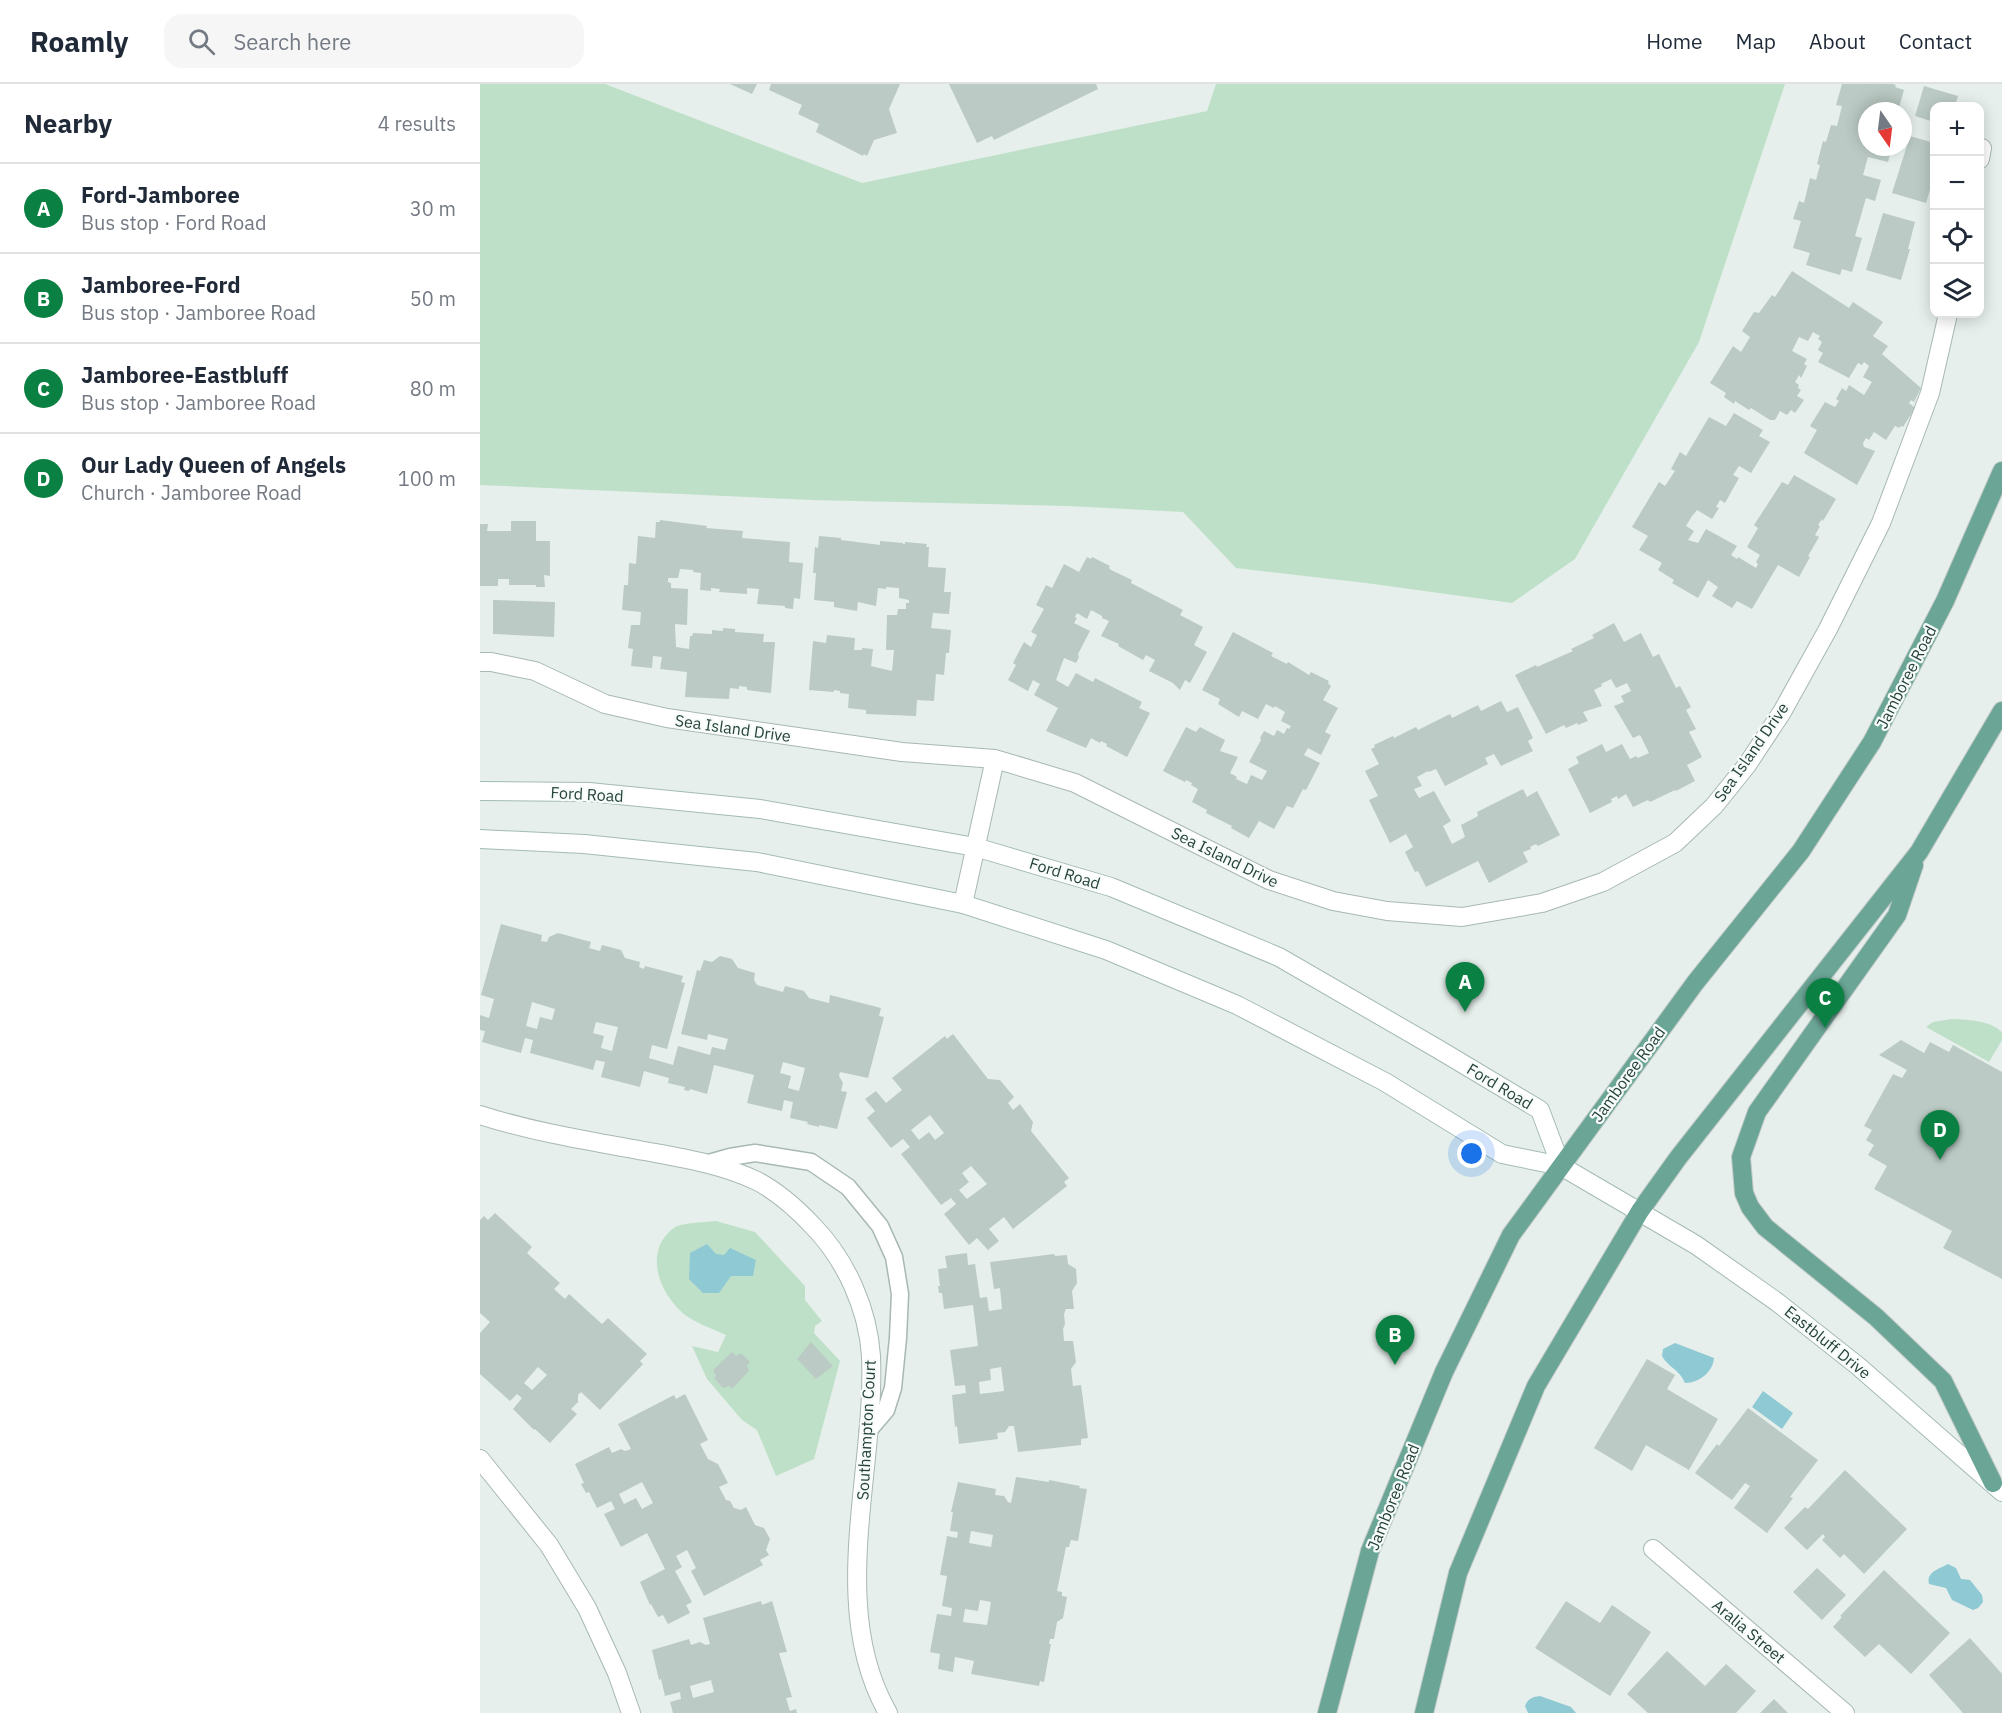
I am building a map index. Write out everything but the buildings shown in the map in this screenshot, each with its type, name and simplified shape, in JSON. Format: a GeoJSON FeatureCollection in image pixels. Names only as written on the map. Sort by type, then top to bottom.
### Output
{"type":"FeatureCollection","features":[{"type":"Feature","properties":{"kind":"main road","name":"Jamboree Road"},"geometry":{"type":"LineString","coordinates":[[1327,1713],[1370,1551],[1444,1372],[1512,1235],[1695,982],[1801,851],[1872,742],[1945,601],[2002,471]]}},
{"type":"Feature","properties":{"kind":"main road"},"geometry":{"type":"LineString","coordinates":[[1424,1713],[1458,1573],[1536,1386],[1640,1210],[1919,852],[2002,711]]}},
{"type":"Feature","properties":{"kind":"main road"},"geometry":{"type":"LineString","coordinates":[[1919,852],[1897,915],[1757,1112],[1741,1157],[1744,1193],[1750,1207],[1765,1227],[1876,1317],[1943,1380],[1997,1488]]}},
{"type":"Feature","properties":{"kind":"street","name":"Sea Island Drive"},"geometry":{"type":"LineString","coordinates":[[480,662],[535,671],[605,704],[667,718],[902,752],[995,759],[1075,783],[1269,880],[1333,901],[1388,911],[1462,917],[1542,903],[1603,882],[1675,843],[1714,806],[1747,765],[1782,712],[1828,629],[1881,523],[1930,393],[1947,318]]}},
{"type":"Feature","properties":{"kind":"street"},"geometry":{"type":"LineString","coordinates":[[963,904],[995,759]]}},
{"type":"Feature","properties":{"kind":"street","name":"Ford Road"},"geometry":{"type":"LineString","coordinates":[[480,791],[590,792],[760,809],[975,847],[1111,887],[1279,957],[1540,1110],[1561,1166]]}},
{"type":"Feature","properties":{"kind":"street"},"geometry":{"type":"LineString","coordinates":[[480,839],[584,844],[756,862],[963,904],[1106,951],[1237,1005],[1385,1082],[1502,1154],[1561,1166],[1640,1210]]}},
{"type":"Feature","properties":{"kind":"street","name":"Southampton Court"},"geometry":{"type":"LineString","coordinates":[[480,1116],[566,1137],[709,1163],[757,1182],[795,1207],[826,1239],[850,1278],[862,1310],[871,1354],[868,1431],[857,1578],[859,1622],[868,1665],[888,1713]]}},
{"type":"Feature","properties":{"kind":"street","name":"Eastbluff Drive"},"geometry":{"type":"LineString","coordinates":[[1640,1210],[1696,1245],[1777,1302],[1876,1381],[1997,1488]]}},
{"type":"Feature","properties":{"kind":"street"},"geometry":{"type":"LineString","coordinates":[[480,1459],[549,1545],[581,1599],[617,1673],[631,1713]]}},
{"type":"Feature","properties":{"kind":"street","name":"Aralia Street"},"geometry":{"type":"LineString","coordinates":[[1653,1549],[1845,1713]]}},
{"type":"Feature","properties":{"kind":"lane"},"geometry":{"type":"LineString","coordinates":[[709,1163],[755,1153],[811,1162],[848,1187],[880,1227],[894,1257],[900,1294],[898,1338],[893,1388],[886,1410],[868,1431]]}},
{"type":"Feature","properties":{"kind":"green space"},"geometry":{"type":"Polygon","coordinates":[[[480,84],[605,84],[862,183],[1207,111],[1216,84],[1785,84],[1699,342],[1575,559],[1512,603],[1236,568],[1183,512],[1068,506],[812,500],[480,485],[480,84]]]}},
{"type":"Feature","properties":{"kind":"green space"},"geometry":{"type":"Polygon","coordinates":[[[1952,1019],[1985,1023],[2002,1032],[2002,1040],[1989,1062],[1926,1027],[1933,1022],[1952,1019]]]}},
{"type":"Feature","properties":{"kind":"green space"},"geometry":{"type":"Polygon","coordinates":[[[716,1221],[755,1232],[805,1286],[805,1300],[822,1321],[815,1326],[814,1333],[840,1361],[814,1459],[776,1476],[757,1430],[742,1420],[707,1379],[692,1346],[718,1352],[726,1335],[688,1317],[669,1298],[658,1274],[659,1248],[665,1237],[675,1227],[716,1221]]]}},
{"type":"Feature","properties":{"kind":"water"},"geometry":{"type":"Polygon","coordinates":[[[707,1244],[716,1254],[724,1255],[730,1248],[756,1260],[753,1276],[731,1276],[719,1293],[703,1293],[689,1279],[690,1253],[707,1244]]]}},
{"type":"Feature","properties":{"kind":"water"},"geometry":{"type":"Polygon","coordinates":[[[1675,1343],[1714,1358],[1711,1368],[1704,1376],[1685,1383],[1662,1356],[1663,1349],[1675,1343]]]}},
{"type":"Feature","properties":{"kind":"water"},"geometry":{"type":"Polygon","coordinates":[[[1763,1391],[1793,1413],[1782,1429],[1752,1407],[1763,1391]]]}},
{"type":"Feature","properties":{"kind":"water"},"geometry":{"type":"Polygon","coordinates":[[[1948,1564],[1956,1568],[1961,1579],[1970,1580],[1982,1595],[1983,1602],[1978,1608],[1973,1610],[1952,1600],[1946,1588],[1929,1584],[1931,1574],[1948,1564]]]}},
{"type":"Feature","properties":{"kind":"water"},"geometry":{"type":"Polygon","coordinates":[[[1540,1696],[1571,1707],[1576,1713],[1528,1713],[1525,1706],[1528,1701],[1540,1696]]]}},
{"type":"Feature","properties":{"kind":"place","name":"Ford-Jamboree"},"geometry":{"type":"Point","coordinates":[1465,1012]}},
{"type":"Feature","properties":{"kind":"place","name":"Jamboree-Eastbluff"},"geometry":{"type":"Point","coordinates":[1825,1028]}},
{"type":"Feature","properties":{"kind":"place","name":"Our Lady Queen of Angels"},"geometry":{"type":"Point","coordinates":[1940,1160]}},
{"type":"Feature","properties":{"kind":"place","name":"Jamboree-Ford"},"geometry":{"type":"Point","coordinates":[1395,1365]}}]}
